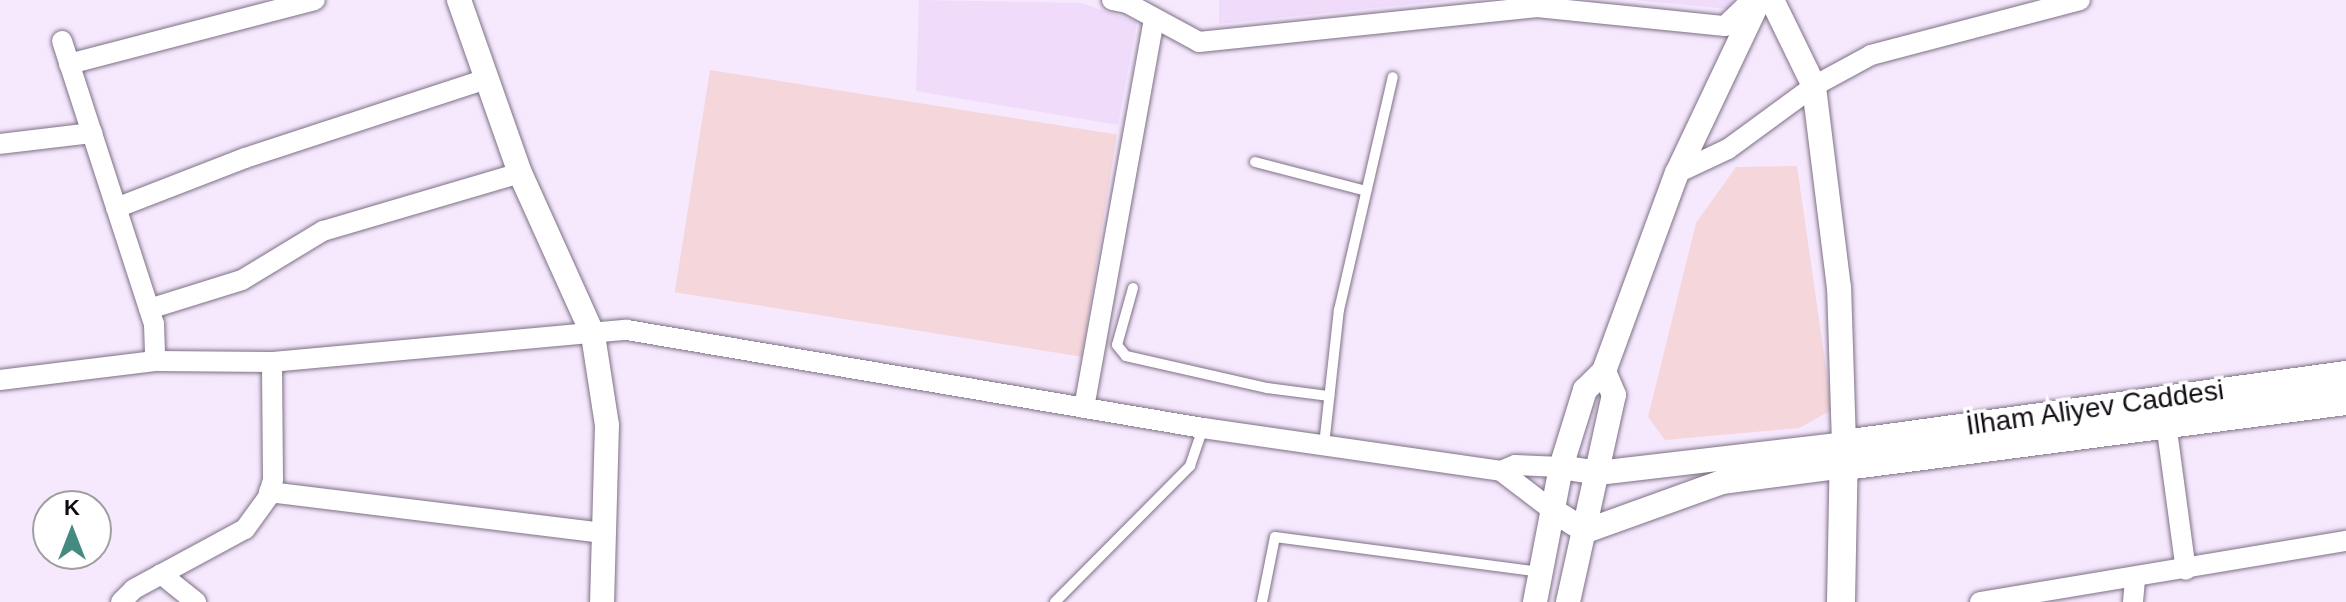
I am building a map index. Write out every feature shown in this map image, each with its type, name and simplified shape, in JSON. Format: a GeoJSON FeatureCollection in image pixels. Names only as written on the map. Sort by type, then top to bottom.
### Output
{"type":"FeatureCollection","features":[{"type":"Feature","properties":{"kind":"main road","name":"İlham Aliyev Caddesi"},"geometry":{"type":"LineString","coordinates":[[1845,455],[2346,375]]}},
{"type":"Feature","properties":{"kind":"main road","name":"İlham Aliyev Caddesi"},"geometry":{"type":"LineString","coordinates":[[1845,455],[2166,423],[2346,401]]}},
{"type":"Feature","properties":{"kind":"main road"},"geometry":{"type":"LineString","coordinates":[[1841,602],[1845,455]]}},
{"type":"Feature","properties":{"kind":"street"},"geometry":{"type":"LineString","coordinates":[[69,64],[315,0]]}},
{"type":"Feature","properties":{"kind":"street"},"geometry":{"type":"LineString","coordinates":[[459,0],[520,173],[593,335],[607,425],[602,602]]}},
{"type":"Feature","properties":{"kind":"street"},"geometry":{"type":"LineString","coordinates":[[1112,0],[1127,3],[1199,42],[1537,7],[1725,26],[1752,0]]}},
{"type":"Feature","properties":{"kind":"street"},"geometry":{"type":"LineString","coordinates":[[1535,602],[1561,467],[1585,390],[1604,371],[1677,173],[1759,0]]}},
{"type":"Feature","properties":{"kind":"street"},"geometry":{"type":"LineString","coordinates":[[1772,0],[1814,86],[1839,288],[1845,455]]}},
{"type":"Feature","properties":{"kind":"street"},"geometry":{"type":"LineString","coordinates":[[1677,173],[1728,149],[1814,86],[1871,55],[2080,0]]}},
{"type":"Feature","properties":{"kind":"street"},"geometry":{"type":"LineString","coordinates":[[1084,408],[1154,20]]}},
{"type":"Feature","properties":{"kind":"street"},"geometry":{"type":"LineString","coordinates":[[62,41],[149,309],[155,361]]}},
{"type":"Feature","properties":{"kind":"street"},"geometry":{"type":"LineString","coordinates":[[116,208],[486,79]]}},
{"type":"Feature","properties":{"kind":"street"},"geometry":{"type":"LineString","coordinates":[[0,144],[92,133]]}},
{"type":"Feature","properties":{"kind":"street"},"geometry":{"type":"LineString","coordinates":[[149,309],[242,280],[323,231],[520,173]]}},
{"type":"Feature","properties":{"kind":"street"},"geometry":{"type":"LineString","coordinates":[[0,380],[155,361],[272,362],[627,330],[1203,428],[1501,471],[1552,510],[1586,531]]}},
{"type":"Feature","properties":{"kind":"street"},"geometry":{"type":"LineString","coordinates":[[121,602],[161,574],[245,529],[269,492],[272,362]]}},
{"type":"Feature","properties":{"kind":"street"},"geometry":{"type":"LineString","coordinates":[[1568,602],[1614,395],[1604,371]]}},
{"type":"Feature","properties":{"kind":"street"},"geometry":{"type":"LineString","coordinates":[[2166,423],[2186,570]]}},
{"type":"Feature","properties":{"kind":"street"},"geometry":{"type":"LineString","coordinates":[[1501,471],[1515,465],[1561,467],[1598,473],[1845,455]]}},
{"type":"Feature","properties":{"kind":"street"},"geometry":{"type":"LineString","coordinates":[[1586,531],[1722,482],[1845,455]]}},
{"type":"Feature","properties":{"kind":"street"},"geometry":{"type":"LineString","coordinates":[[269,492],[603,533]]}},
{"type":"Feature","properties":{"kind":"street"},"geometry":{"type":"LineString","coordinates":[[1980,602],[2346,541]]}},
{"type":"Feature","properties":{"kind":"street"},"geometry":{"type":"LineString","coordinates":[[161,574],[196,602]]}},
{"type":"Feature","properties":{"kind":"street"},"geometry":{"type":"LineString","coordinates":[[2133,602],[2135,578]]}},
{"type":"Feature","properties":{"kind":"lane"},"geometry":{"type":"LineString","coordinates":[[1324,445],[1339,310],[1393,77]]}},
{"type":"Feature","properties":{"kind":"lane"},"geometry":{"type":"LineString","coordinates":[[1255,162],[1366,191]]}},
{"type":"Feature","properties":{"kind":"lane"},"geometry":{"type":"LineString","coordinates":[[1133,288],[1117,345],[1126,356],[1267,388],[1329,396]]}},
{"type":"Feature","properties":{"kind":"lane"},"geometry":{"type":"LineString","coordinates":[[1055,602],[1190,466],[1203,428]]}},
{"type":"Feature","properties":{"kind":"lane"},"geometry":{"type":"LineString","coordinates":[[1262,602],[1275,537],[1540,572]]}},
{"type":"Feature","properties":{"kind":"shaded area"},"geometry":{"type":"Polygon","coordinates":[[[919,0],[1081,3],[1137,22],[1118,125],[916,91],[919,0]]]}},
{"type":"Feature","properties":{"kind":"shaded area"},"geometry":{"type":"Polygon","coordinates":[[[1219,0],[1451,0],[1219,24],[1219,0]]]}},
{"type":"Feature","properties":{"kind":"shaded area"},"geometry":{"type":"Polygon","coordinates":[[[1634,0],[1734,0],[1728,9],[1634,0]]]}},
{"type":"Feature","properties":{"kind":"shaded area"},"geometry":{"type":"Polygon","coordinates":[[[710,70],[1117,134],[1082,357],[675,292],[710,70]]]}},
{"type":"Feature","properties":{"kind":"shaded area"},"geometry":{"type":"Polygon","coordinates":[[[1797,166],[1832,410],[1799,428],[1665,440],[1648,417],[1696,223],[1736,167],[1797,166]]]}}]}
